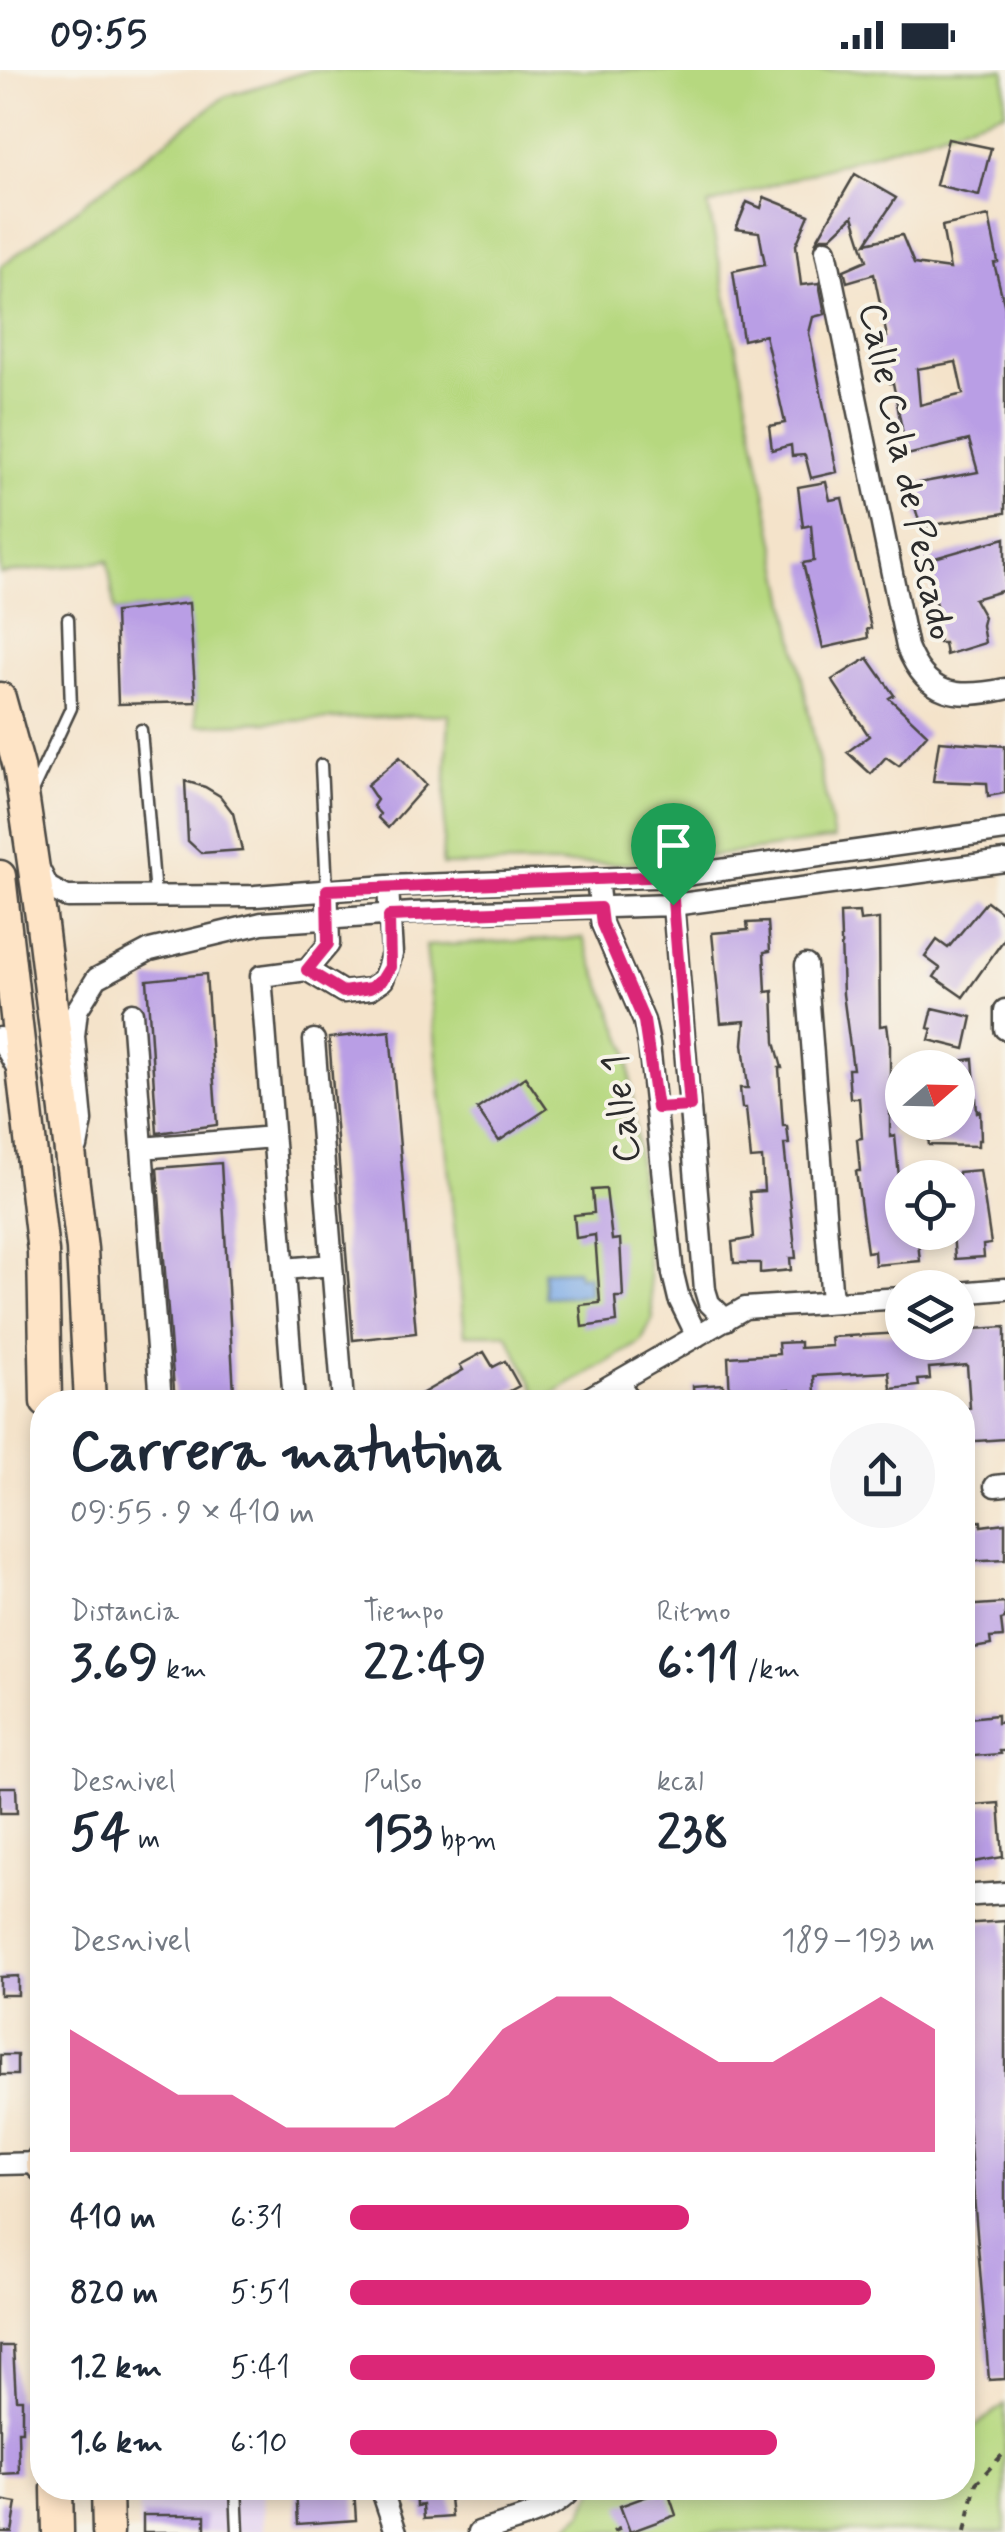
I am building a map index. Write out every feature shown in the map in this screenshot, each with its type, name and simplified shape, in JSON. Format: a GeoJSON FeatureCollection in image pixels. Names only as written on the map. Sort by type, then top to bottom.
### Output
{"type":"FeatureCollection","features":[{"type":"Feature","properties":{"kind":"main road"},"geometry":{"type":"LineString","coordinates":[[0,698],[26,808],[82,1249],[89,1390]]}},
{"type":"Feature","properties":{"kind":"main road"},"geometry":{"type":"LineString","coordinates":[[0,876],[42,1252],[46,1390]]}},
{"type":"Feature","properties":{"kind":"main road"},"geometry":{"type":"LineString","coordinates":[[57,2500],[58,2532]]}},
{"type":"Feature","properties":{"kind":"main road"},"geometry":{"type":"LineString","coordinates":[[107,2500],[108,2532]]}},
{"type":"Feature","properties":{"kind":"street","name":"Calle Cola de Pescado"},"geometry":{"type":"LineString","coordinates":[[826,250],[906,647],[926,680],[948,692],[971,696],[1005,690]]}},
{"type":"Feature","properties":{"kind":"street"},"geometry":{"type":"LineString","coordinates":[[31,854],[48,886],[67,896],[255,896],[388,886],[671,876],[1005,830]]}},
{"type":"Feature","properties":{"kind":"street"},"geometry":{"type":"LineString","coordinates":[[72,1168],[82,1121],[74,1036],[77,1010],[97,978],[150,950],[262,923],[673,905],[1005,861]]}},
{"type":"Feature","properties":{"kind":"street","name":"Calle 1"},"geometry":{"type":"LineString","coordinates":[[671,876],[704,1290],[709,1303],[726,1320]]}},
{"type":"Feature","properties":{"kind":"street","name":"Calle 1"},"geometry":{"type":"LineString","coordinates":[[598,878],[602,924],[644,1021],[657,1108],[673,1274],[679,1299],[698,1336]]}},
{"type":"Feature","properties":{"kind":"street"},"geometry":{"type":"LineString","coordinates":[[293,1390],[261,976],[307,970],[343,992],[370,988],[382,980],[390,967],[388,886]]}},
{"type":"Feature","properties":{"kind":"street"},"geometry":{"type":"LineString","coordinates":[[307,970],[328,944],[327,890]]}},
{"type":"Feature","properties":{"kind":"street"},"geometry":{"type":"LineString","coordinates":[[806,966],[832,1302]]}},
{"type":"Feature","properties":{"kind":"street"},"geometry":{"type":"LineString","coordinates":[[1005,1010],[1005,1029]]}},
{"type":"Feature","properties":{"kind":"street"},"geometry":{"type":"LineString","coordinates":[[132,1013],[160,1390]]}},
{"type":"Feature","properties":{"kind":"street"},"geometry":{"type":"LineString","coordinates":[[0,1038],[24,1078]]}},
{"type":"Feature","properties":{"kind":"street"},"geometry":{"type":"LineString","coordinates":[[314,1040],[342,1390]]}},
{"type":"Feature","properties":{"kind":"street"},"geometry":{"type":"LineString","coordinates":[[142,1148],[274,1137]]}},
{"type":"Feature","properties":{"kind":"street"},"geometry":{"type":"LineString","coordinates":[[284,1269],[332,1265]]}},
{"type":"Feature","properties":{"kind":"street"},"geometry":{"type":"LineString","coordinates":[[975,1292],[1005,1289]]}},
{"type":"Feature","properties":{"kind":"street"},"geometry":{"type":"LineString","coordinates":[[604,1390],[745,1308],[885,1299]]}},
{"type":"Feature","properties":{"kind":"street"},"geometry":{"type":"LineString","coordinates":[[618,1382],[623,1390]]}},
{"type":"Feature","properties":{"kind":"street"},"geometry":{"type":"LineString","coordinates":[[975,1895],[1005,1893]]}},
{"type":"Feature","properties":{"kind":"street"},"geometry":{"type":"LineString","coordinates":[[0,2164],[30,2163]]}},
{"type":"Feature","properties":{"kind":"street"},"geometry":{"type":"LineString","coordinates":[[385,2500],[396,2532]]}},
{"type":"Feature","properties":{"kind":"street"},"geometry":{"type":"LineString","coordinates":[[479,2532],[558,2500]]}},
{"type":"Feature","properties":{"kind":"lane"},"geometry":{"type":"LineString","coordinates":[[26,808],[71,708],[68,619]]}},
{"type":"Feature","properties":{"kind":"lane"},"geometry":{"type":"LineString","coordinates":[[141,730],[154,895]]}},
{"type":"Feature","properties":{"kind":"lane"},"geometry":{"type":"LineString","coordinates":[[321,766],[327,890]]}},
{"type":"Feature","properties":{"kind":"lane"},"geometry":{"type":"LineString","coordinates":[[657,1108],[690,1106]]}},
{"type":"Feature","properties":{"kind":"lane"},"geometry":{"type":"LineString","coordinates":[[237,2500],[238,2532]]}},
{"type":"Feature","properties":{"kind":"path"},"geometry":{"type":"LineString","coordinates":[[975,2487],[1005,2452]]}},
{"type":"Feature","properties":{"kind":"path"},"geometry":{"type":"LineString","coordinates":[[965,2532],[972,2500]]}},
{"type":"Feature","properties":{"kind":"path"},"geometry":{"type":"LineString","coordinates":[[612,2532],[627,2525]]}},
{"type":"Feature","properties":{"kind":"shaded area"},"geometry":{"type":"Polygon","coordinates":[[[138,2500],[263,2500],[264,2532],[139,2532],[138,2500]]]}},
{"type":"Feature","properties":{"kind":"green space"},"geometry":{"type":"Polygon","coordinates":[[[312,70],[1005,70],[1005,112],[708,205],[834,839],[663,863],[442,865],[449,714],[197,725],[188,604],[115,612],[108,561],[0,574],[0,267],[224,97],[312,70]]]}},
{"type":"Feature","properties":{"kind":"green space"},"geometry":{"type":"Polygon","coordinates":[[[583,938],[628,1051],[653,1318],[641,1342],[560,1390],[535,1390],[507,1334],[465,1334],[426,946],[583,938]]]}},
{"type":"Feature","properties":{"kind":"green space"},"geometry":{"type":"Polygon","coordinates":[[[1005,2404],[1005,2532],[561,2532],[583,2513],[589,2500],[975,2500],[975,2427],[1005,2404]]]}},
{"type":"Feature","properties":{"kind":"water"},"geometry":{"type":"Polygon","coordinates":[[[577,1270],[578,1276],[588,1275],[589,1295],[545,1297],[543,1271],[577,1270]]]}},
{"type":"Feature","properties":{"kind":"building"},"geometry":{"type":"Polygon","coordinates":[[[948,139],[991,148],[979,195],[936,185],[948,139]]]}},
{"type":"Feature","properties":{"kind":"building"},"geometry":{"type":"Polygon","coordinates":[[[855,174],[896,198],[866,243],[902,235],[914,264],[950,269],[942,226],[989,216],[998,262],[994,263],[1005,308],[1005,513],[921,527],[908,485],[978,472],[969,440],[907,455],[893,383],[879,339],[887,337],[874,274],[847,282],[844,270],[867,260],[853,216],[831,237],[822,237],[815,243],[855,174]],[[956,362],[917,369],[920,405],[963,394],[956,362]]]}},
{"type":"Feature","properties":{"kind":"building"},"geometry":{"type":"Polygon","coordinates":[[[764,197],[809,215],[796,245],[801,285],[819,283],[825,314],[813,317],[809,333],[837,472],[811,478],[805,455],[792,456],[791,445],[772,450],[769,426],[785,423],[765,335],[743,340],[733,271],[765,264],[759,232],[736,229],[747,202],[761,208],[764,197]]]}},
{"type":"Feature","properties":{"kind":"building"},"geometry":{"type":"Polygon","coordinates":[[[826,482],[830,500],[842,498],[871,628],[867,629],[868,638],[823,648],[803,563],[814,561],[811,525],[803,527],[798,487],[826,482]]]}},
{"type":"Feature","properties":{"kind":"building"},"geometry":{"type":"Polygon","coordinates":[[[1005,538],[1005,590],[974,599],[984,617],[985,643],[946,655],[944,643],[939,643],[939,616],[924,561],[1005,538]]]}},
{"type":"Feature","properties":{"kind":"building"},"geometry":{"type":"Polygon","coordinates":[[[189,603],[196,702],[118,704],[115,612],[189,603]]]}},
{"type":"Feature","properties":{"kind":"building"},"geometry":{"type":"Polygon","coordinates":[[[868,658],[894,695],[889,698],[927,734],[899,766],[886,757],[871,774],[847,752],[869,736],[832,680],[868,658]]]}},
{"type":"Feature","properties":{"kind":"building"},"geometry":{"type":"Polygon","coordinates":[[[939,741],[1005,746],[1005,793],[988,796],[987,783],[933,781],[939,741]]]}},
{"type":"Feature","properties":{"kind":"building"},"geometry":{"type":"Polygon","coordinates":[[[400,757],[426,785],[388,828],[378,818],[380,814],[373,806],[377,800],[367,785],[400,757]]]}},
{"type":"Feature","properties":{"kind":"building"},"geometry":{"type":"Polygon","coordinates":[[[185,781],[220,796],[233,813],[242,850],[201,853],[188,841],[185,781]]]}},
{"type":"Feature","properties":{"kind":"building"},"geometry":{"type":"Polygon","coordinates":[[[987,901],[1005,915],[1005,938],[963,997],[934,977],[940,968],[925,957],[937,940],[948,948],[987,901]]]}},
{"type":"Feature","properties":{"kind":"building"},"geometry":{"type":"Polygon","coordinates":[[[859,912],[860,921],[879,919],[880,1026],[887,1025],[890,1045],[890,1050],[885,1050],[885,1140],[895,1140],[897,1160],[885,1160],[885,1250],[919,1250],[920,1261],[875,1265],[874,1251],[867,1252],[856,1171],[860,1171],[857,1139],[862,1138],[859,1098],[850,1098],[848,1069],[853,1069],[843,994],[840,913],[859,912]]]}},
{"type":"Feature","properties":{"kind":"building"},"geometry":{"type":"Polygon","coordinates":[[[768,922],[770,951],[764,952],[766,992],[773,991],[775,1042],[782,1068],[783,1126],[787,1126],[789,1144],[784,1144],[796,1258],[790,1258],[791,1270],[760,1273],[760,1263],[734,1263],[732,1242],[753,1238],[749,1192],[764,1191],[762,1158],[751,1159],[746,1108],[742,1108],[740,1088],[748,1088],[743,1044],[745,1021],[721,1023],[712,933],[748,930],[747,923],[768,922]]]}},
{"type":"Feature","properties":{"kind":"building"},"geometry":{"type":"Polygon","coordinates":[[[206,974],[217,1125],[157,1133],[147,980],[206,974]]]}},
{"type":"Feature","properties":{"kind":"building"},"geometry":{"type":"Polygon","coordinates":[[[933,1008],[972,1017],[965,1049],[929,1040],[933,1008]]]}},
{"type":"Feature","properties":{"kind":"building"},"geometry":{"type":"Polygon","coordinates":[[[390,1031],[416,1333],[353,1340],[329,1038],[390,1031]]]}},
{"type":"Feature","properties":{"kind":"building"},"geometry":{"type":"Polygon","coordinates":[[[525,1077],[547,1109],[499,1141],[477,1109],[525,1077]]]}},
{"type":"Feature","properties":{"kind":"building"},"geometry":{"type":"Polygon","coordinates":[[[975,1086],[977,1112],[980,1111],[978,1146],[929,1145],[928,1140],[975,1140],[975,1086]]]}},
{"type":"Feature","properties":{"kind":"building"},"geometry":{"type":"Polygon","coordinates":[[[221,1163],[234,1390],[174,1390],[157,1168],[221,1163]]]}},
{"type":"Feature","properties":{"kind":"building"},"geometry":{"type":"Polygon","coordinates":[[[975,1170],[980,1170],[991,1244],[983,1245],[984,1257],[955,1259],[954,1250],[975,1250],[975,1170]]]}},
{"type":"Feature","properties":{"kind":"building"},"geometry":{"type":"Polygon","coordinates":[[[606,1189],[612,1240],[620,1239],[623,1297],[615,1297],[617,1322],[582,1327],[580,1305],[600,1303],[595,1235],[576,1238],[574,1215],[594,1213],[592,1190],[606,1189]]]}},
{"type":"Feature","properties":{"kind":"building"},"geometry":{"type":"Polygon","coordinates":[[[1005,1327],[1005,1439],[975,1441],[975,1390],[969,1390],[967,1365],[929,1368],[930,1379],[918,1380],[919,1386],[891,1389],[889,1372],[814,1376],[815,1390],[730,1390],[728,1357],[779,1354],[778,1343],[800,1342],[800,1348],[832,1346],[831,1337],[885,1334],[885,1360],[975,1360],[975,1329],[1005,1327]]]}},
{"type":"Feature","properties":{"kind":"building"},"geometry":{"type":"Polygon","coordinates":[[[484,1352],[493,1367],[505,1361],[519,1386],[512,1390],[428,1390],[463,1370],[460,1365],[484,1352]]]}},
{"type":"Feature","properties":{"kind":"building"},"geometry":{"type":"Polygon","coordinates":[[[723,1384],[723,1390],[693,1390],[693,1386],[723,1384]]]}},
{"type":"Feature","properties":{"kind":"building"},"geometry":{"type":"Polygon","coordinates":[[[975,1521],[981,1521],[981,1526],[1005,1523],[1005,1560],[975,1561],[975,1521]]]}},
{"type":"Feature","properties":{"kind":"building"},"geometry":{"type":"Polygon","coordinates":[[[1005,1603],[1003,1637],[990,1638],[991,1645],[975,1648],[975,1605],[1005,1603]]]}},
{"type":"Feature","properties":{"kind":"building"},"geometry":{"type":"Polygon","coordinates":[[[997,1715],[997,1723],[1005,1722],[1005,1751],[975,1756],[975,1717],[997,1715]]]}},
{"type":"Feature","properties":{"kind":"building"},"geometry":{"type":"Polygon","coordinates":[[[0,1787],[16,1787],[17,1813],[0,1813],[0,1787]]]}},
{"type":"Feature","properties":{"kind":"building"},"geometry":{"type":"Polygon","coordinates":[[[999,1803],[1003,1857],[975,1862],[975,1805],[999,1803]]]}},
{"type":"Feature","properties":{"kind":"building"},"geometry":{"type":"Polygon","coordinates":[[[1005,1921],[1005,2379],[989,2380],[975,2209],[975,1923],[1005,1921]]]}},
{"type":"Feature","properties":{"kind":"building"},"geometry":{"type":"Polygon","coordinates":[[[18,1976],[18,1995],[0,1995],[0,1977],[18,1976]]]}},
{"type":"Feature","properties":{"kind":"building"},"geometry":{"type":"Polygon","coordinates":[[[0,2055],[17,2055],[17,2075],[0,2075],[0,2055]]]}},
{"type":"Feature","properties":{"kind":"building"},"geometry":{"type":"Polygon","coordinates":[[[0,2346],[13,2346],[16,2399],[22,2399],[19,2473],[0,2474],[0,2346]]]}},
{"type":"Feature","properties":{"kind":"building"},"geometry":{"type":"Polygon","coordinates":[[[0,2500],[17,2503],[12,2532],[0,2532],[0,2500]]]}},
{"type":"Feature","properties":{"kind":"building"},"geometry":{"type":"Polygon","coordinates":[[[297,2500],[355,2500],[356,2520],[298,2524],[297,2500]]]}},
{"type":"Feature","properties":{"kind":"building"},"geometry":{"type":"Polygon","coordinates":[[[417,2500],[450,2500],[452,2517],[424,2519],[423,2505],[417,2506],[417,2500]]]}},
{"type":"Feature","properties":{"kind":"building"},"geometry":{"type":"Polygon","coordinates":[[[637,2500],[671,2500],[676,2515],[630,2532],[620,2506],[637,2500]]]}},
{"type":"Feature","properties":{"kind":"building"},"geometry":{"type":"Polygon","coordinates":[[[143,2515],[205,2515],[205,2532],[143,2532],[143,2515]]]}},
{"type":"Feature","properties":{"kind":"route"},"geometry":{"type":"LineString","coordinates":[[671,876],[673,905],[690,1106],[657,1108],[644,1021],[602,924],[600,908],[389,916],[390,967],[382,980],[370,988],[343,992],[307,970],[328,944],[327,890],[671,876]]}}]}
